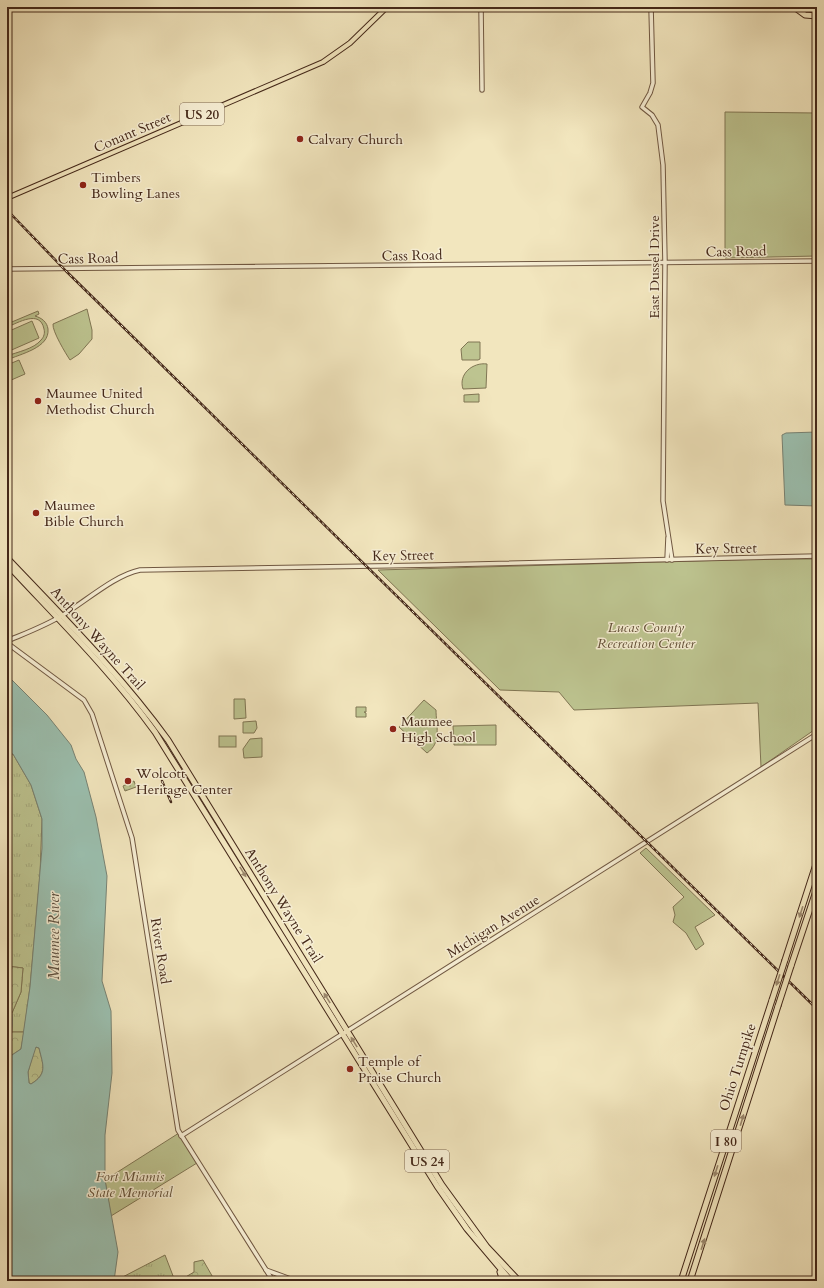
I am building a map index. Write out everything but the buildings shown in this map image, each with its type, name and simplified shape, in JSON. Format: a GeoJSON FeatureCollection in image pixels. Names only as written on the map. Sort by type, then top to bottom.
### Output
{"type":"FeatureCollection","features":[{"type":"Feature","properties":{"kind":"highway"},"geometry":{"type":"LineString","coordinates":[[795,7],[806,13],[817,15]]}},
{"type":"Feature","properties":{"kind":"highway","name":"Anthony Wayne Trail"},"geometry":{"type":"LineString","coordinates":[[7,558],[60,616],[118,684],[164,744],[345,1033],[458,1208],[487,1247],[519,1281]]}},
{"type":"Feature","properties":{"kind":"highway","name":"Anthony Wayne Trail"},"geometry":{"type":"LineString","coordinates":[[7,564],[60,616]]}},
{"type":"Feature","properties":{"kind":"highway","name":"Ohio Turnpike"},"geometry":{"type":"LineString","coordinates":[[681,1281],[817,862]]}},
{"type":"Feature","properties":{"kind":"highway","name":"Ohio Turnpike"},"geometry":{"type":"LineString","coordinates":[[690,1281],[817,888]]}},
{"type":"Feature","properties":{"kind":"highway","name":"Anthony Wayne Trail"},"geometry":{"type":"LineString","coordinates":[[345,1033],[441,1192],[479,1244],[511,1281]]}},
{"type":"Feature","properties":{"kind":"highway"},"geometry":{"type":"LineString","coordinates":[[479,1244],[503,1275],[504,1280]]}},
{"type":"Feature","properties":{"kind":"main road","name":"Conant Street"},"geometry":{"type":"LineString","coordinates":[[7,198],[323,62],[350,43],[385,8]]}},
{"type":"Feature","properties":{"kind":"street"},"geometry":{"type":"LineString","coordinates":[[481,7],[482,90]]}},
{"type":"Feature","properties":{"kind":"street","name":"East Dussel Drive"},"geometry":{"type":"LineString","coordinates":[[650,7],[653,83],[650,93],[642,107],[655,119],[660,130],[664,185],[664,501],[672,560]]}},
{"type":"Feature","properties":{"kind":"street","name":"Cass Road"},"geometry":{"type":"LineString","coordinates":[[7,269],[817,261]]}},
{"type":"Feature","properties":{"kind":"street","name":"East Dussel Drive"},"geometry":{"type":"LineString","coordinates":[[667,560],[668,536]]}},
{"type":"Feature","properties":{"kind":"street","name":"Key Street"},"geometry":{"type":"LineString","coordinates":[[7,642],[60,616],[116,580],[140,570],[817,556]]}},
{"type":"Feature","properties":{"kind":"street","name":"River Road"},"geometry":{"type":"LineString","coordinates":[[7,642],[86,702],[99,731],[132,838],[176,1124],[181,1136],[273,1281]]}},
{"type":"Feature","properties":{"kind":"street","name":"Michigan Avenue"},"geometry":{"type":"LineString","coordinates":[[181,1136],[817,734]]}},
{"type":"Feature","properties":{"kind":"street"},"geometry":{"type":"LineString","coordinates":[[265,1269],[296,1281]]}},
{"type":"Feature","properties":{"kind":"green space"},"geometry":{"type":"Polygon","coordinates":[[[725,112],[817,113],[817,256],[725,258],[725,112]]]}},
{"type":"Feature","properties":{"kind":"green space"},"geometry":{"type":"Polygon","coordinates":[[[87,309],[92,330],[92,339],[79,354],[70,360],[57,337],[53,324],[87,309]]]}},
{"type":"Feature","properties":{"kind":"green space"},"geometry":{"type":"Polygon","coordinates":[[[38,311],[39,314],[35,316],[47,324],[48,329],[47,336],[44,341],[39,346],[26,353],[7,360],[7,356],[30,348],[38,343],[43,338],[44,329],[42,323],[33,319],[28,319],[7,327],[7,324],[38,311]]]}},
{"type":"Feature","properties":{"kind":"green space"},"geometry":{"type":"Polygon","coordinates":[[[32,321],[39,338],[7,352],[7,332],[32,321]]]}},
{"type":"Feature","properties":{"kind":"green space"},"geometry":{"type":"Polygon","coordinates":[[[468,342],[480,342],[480,359],[462,360],[461,349],[468,342]]]}},
{"type":"Feature","properties":{"kind":"green space"},"geometry":{"type":"Polygon","coordinates":[[[19,360],[25,374],[9,381],[7,365],[19,360]]]}},
{"type":"Feature","properties":{"kind":"green space"},"geometry":{"type":"Polygon","coordinates":[[[487,364],[486,388],[463,389],[463,378],[468,370],[477,365],[487,364]]]}},
{"type":"Feature","properties":{"kind":"green space"},"geometry":{"type":"Polygon","coordinates":[[[479,394],[479,402],[464,402],[464,395],[479,394]]]}},
{"type":"Feature","properties":{"kind":"green space","name":"Lucas County Recreation Center"},"geometry":{"type":"Polygon","coordinates":[[[764,559],[817,559],[817,728],[761,767],[758,703],[574,710],[559,692],[500,690],[378,570],[764,559]]]}},
{"type":"Feature","properties":{"kind":"green space"},"geometry":{"type":"Polygon","coordinates":[[[234,699],[245,699],[246,718],[234,719],[234,699]]]}},
{"type":"Feature","properties":{"kind":"green space"},"geometry":{"type":"Polygon","coordinates":[[[424,700],[436,710],[437,733],[435,744],[427,753],[399,727],[424,700]]]}},
{"type":"Feature","properties":{"kind":"green space"},"geometry":{"type":"Polygon","coordinates":[[[356,707],[366,707],[366,712],[364,712],[366,713],[366,717],[356,717],[356,707]]]}},
{"type":"Feature","properties":{"kind":"green space"},"geometry":{"type":"Polygon","coordinates":[[[256,721],[257,728],[254,733],[243,733],[243,722],[256,721]]]}},
{"type":"Feature","properties":{"kind":"green space"},"geometry":{"type":"Polygon","coordinates":[[[496,725],[496,745],[454,745],[453,726],[496,725]]]}},
{"type":"Feature","properties":{"kind":"green space"},"geometry":{"type":"Polygon","coordinates":[[[219,736],[236,736],[236,747],[219,747],[219,736]]]}},
{"type":"Feature","properties":{"kind":"green space"},"geometry":{"type":"Polygon","coordinates":[[[262,738],[262,757],[244,758],[243,749],[250,739],[262,738]]]}},
{"type":"Feature","properties":{"kind":"green space"},"geometry":{"type":"Polygon","coordinates":[[[7,753],[13,754],[31,785],[42,819],[40,875],[30,987],[24,1032],[12,1032],[12,1013],[21,992],[23,968],[7,966],[7,753]]]}},
{"type":"Feature","properties":{"kind":"green space"},"geometry":{"type":"Polygon","coordinates":[[[134,781],[136,787],[125,791],[123,786],[134,781]]]}},
{"type":"Feature","properties":{"kind":"green space"},"geometry":{"type":"Polygon","coordinates":[[[646,848],[715,915],[695,927],[704,944],[696,950],[686,933],[673,922],[675,915],[673,907],[684,897],[640,853],[646,848]]]}},
{"type":"Feature","properties":{"kind":"green space"},"geometry":{"type":"Polygon","coordinates":[[[7,966],[23,968],[21,992],[12,1013],[7,996],[7,966]]]}},
{"type":"Feature","properties":{"kind":"green space"},"geometry":{"type":"Polygon","coordinates":[[[12,1032],[24,1032],[21,1049],[12,1055],[7,1054],[7,1044],[12,1032]]]}},
{"type":"Feature","properties":{"kind":"green space"},"geometry":{"type":"Polygon","coordinates":[[[35,1047],[39,1048],[43,1068],[40,1076],[31,1084],[29,1083],[28,1072],[35,1047]]]}},
{"type":"Feature","properties":{"kind":"green space","name":"Fort Miamis State Memorial"},"geometry":{"type":"Polygon","coordinates":[[[179,1133],[197,1163],[111,1216],[105,1180],[179,1133]]]}},
{"type":"Feature","properties":{"kind":"green space"},"geometry":{"type":"Polygon","coordinates":[[[165,1255],[175,1281],[115,1281],[165,1255]]]}},
{"type":"Feature","properties":{"kind":"green space"},"geometry":{"type":"Polygon","coordinates":[[[203,1260],[215,1281],[179,1281],[194,1272],[194,1262],[203,1260]]]}},
{"type":"Feature","properties":{"kind":"water"},"geometry":{"type":"Polygon","coordinates":[[[817,432],[817,506],[785,505],[782,435],[786,433],[817,432]]]}},
{"type":"Feature","properties":{"kind":"water","name":"Maumee River"},"geometry":{"type":"Polygon","coordinates":[[[7,675],[47,715],[71,745],[76,759],[84,772],[96,817],[107,876],[102,981],[111,1011],[112,1073],[105,1135],[105,1180],[118,1252],[114,1281],[7,1281],[7,1054],[12,1055],[21,1049],[30,987],[42,848],[42,819],[31,785],[13,754],[7,753],[7,675]],[[36,1047],[28,1072],[29,1083],[31,1084],[40,1077],[43,1069],[39,1048],[36,1047]]]}},
{"type":"Feature","properties":{"kind":"water"},"geometry":{"type":"Polygon","coordinates":[[[7,996],[11,1009],[12,1026],[10,1038],[7,1044],[7,996]]]}},
{"type":"Feature","properties":{"kind":"railway"},"geometry":{"type":"LineString","coordinates":[[7,210],[66,271],[817,1009]]}},
{"type":"Feature","properties":{"kind":"railway"},"geometry":{"type":"LineString","coordinates":[[162,781],[171,802]]}},
{"type":"Feature","properties":{"kind":"place","name":"Calvary Church"},"geometry":{"type":"Point","coordinates":[300,139]}},
{"type":"Feature","properties":{"kind":"place","name":"Timbers Bowling Lanes"},"geometry":{"type":"Point","coordinates":[83,185]}},
{"type":"Feature","properties":{"kind":"place","name":"Maumee United Methodist Church"},"geometry":{"type":"Point","coordinates":[38,401]}},
{"type":"Feature","properties":{"kind":"place","name":"Maumee Bible Church"},"geometry":{"type":"Point","coordinates":[36,513]}},
{"type":"Feature","properties":{"kind":"place","name":"Maumee High School"},"geometry":{"type":"Point","coordinates":[393,729]}},
{"type":"Feature","properties":{"kind":"place","name":"Wolcott Heritage Center"},"geometry":{"type":"Point","coordinates":[128,781]}},
{"type":"Feature","properties":{"kind":"place","name":"Temple of Praise Church"},"geometry":{"type":"Point","coordinates":[350,1069]}}]}
